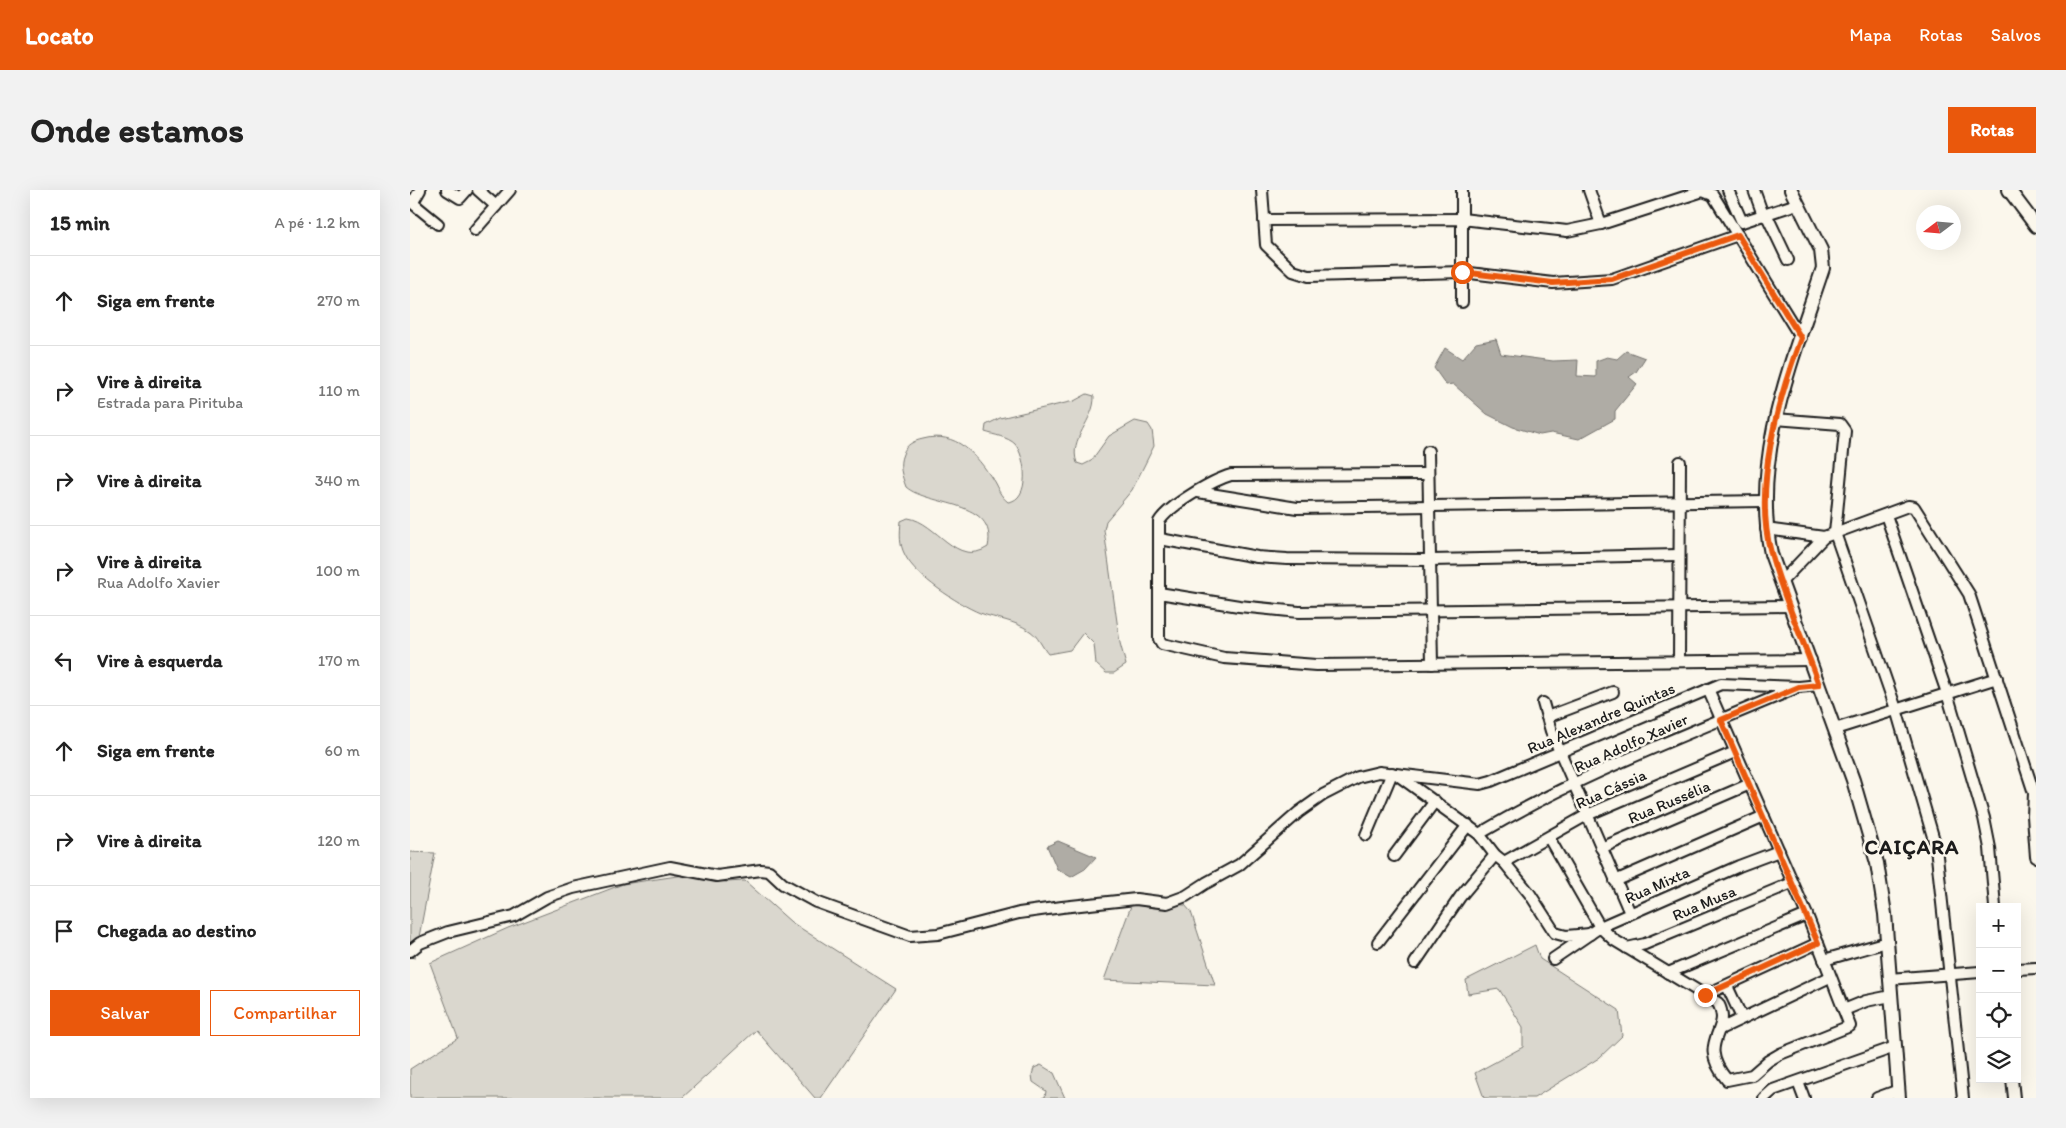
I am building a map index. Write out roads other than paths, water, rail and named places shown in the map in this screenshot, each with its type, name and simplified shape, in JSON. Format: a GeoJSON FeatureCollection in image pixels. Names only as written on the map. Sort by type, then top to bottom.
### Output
{"type":"FeatureCollection","features":[{"type":"Feature","properties":{"kind":"main road"},"geometry":{"type":"LineString","coordinates":[[1791,190],[1821,250],[1824,268],[1787,375],[1775,419],[1765,502],[1766,529],[1771,554],[1853,780],[1878,863],[1885,914],[1899,1094]]}},
{"type":"Feature","properties":{"kind":"main road"},"geometry":{"type":"LineString","coordinates":[[2009,190],[2036,226]]}},
{"type":"Feature","properties":{"kind":"street"},"geometry":{"type":"LineString","coordinates":[[420,190],[411,202],[438,224]]}},
{"type":"Feature","properties":{"kind":"street"},"geometry":{"type":"LineString","coordinates":[[447,190],[460,198],[467,190]]}},
{"type":"Feature","properties":{"kind":"street"},"geometry":{"type":"LineString","coordinates":[[478,190],[496,206]]}},
{"type":"Feature","properties":{"kind":"street"},"geometry":{"type":"LineString","coordinates":[[475,230],[510,190]]}},
{"type":"Feature","properties":{"kind":"street"},"geometry":{"type":"LineString","coordinates":[[1262,190],[1265,240],[1269,250],[1293,271],[1309,276],[1462,272],[1553,283],[1612,279],[1738,235]]}},
{"type":"Feature","properties":{"kind":"street"},"geometry":{"type":"LineString","coordinates":[[1462,190],[1462,302]]}},
{"type":"Feature","properties":{"kind":"street"},"geometry":{"type":"LineString","coordinates":[[1589,190],[1601,224]]}},
{"type":"Feature","properties":{"kind":"street"},"geometry":{"type":"LineString","coordinates":[[1728,190],[1742,222],[1797,204]]}},
{"type":"Feature","properties":{"kind":"street"},"geometry":{"type":"LineString","coordinates":[[1754,190],[1763,215],[1768,218],[1788,260]]}},
{"type":"Feature","properties":{"kind":"street"},"geometry":{"type":"LineString","coordinates":[[1264,220],[1462,219],[1568,231],[1601,224],[1703,191],[1713,194],[1801,338]]}},
{"type":"Feature","properties":{"kind":"street"},"geometry":{"type":"LineString","coordinates":[[1775,419],[1840,424],[1845,430],[1836,533],[1896,709],[1936,847],[1963,1098]]}},
{"type":"Feature","properties":{"kind":"street"},"geometry":{"type":"LineString","coordinates":[[1428,450],[1432,664]]}},
{"type":"Feature","properties":{"kind":"street"},"geometry":{"type":"LineString","coordinates":[[1679,661],[1680,462]]}},
{"type":"Feature","properties":{"kind":"street"},"geometry":{"type":"LineString","coordinates":[[1428,474],[1231,475],[1198,492],[1163,516],[1159,522],[1159,638],[1166,647],[1259,662],[1316,665],[1811,660]]}},
{"type":"Feature","properties":{"kind":"street"},"geometry":{"type":"LineString","coordinates":[[1198,492],[1297,508],[1765,502]]}},
{"type":"Feature","properties":{"kind":"street"},"geometry":{"type":"LineString","coordinates":[[1766,529],[1824,537],[1908,506],[1914,507],[1969,594],[2034,793],[2033,816],[2036,857]]}},
{"type":"Feature","properties":{"kind":"street"},"geometry":{"type":"LineString","coordinates":[[1886,515],[1947,693],[1984,818],[1990,848],[1995,903]]}},
{"type":"Feature","properties":{"kind":"street"},"geometry":{"type":"LineString","coordinates":[[1782,581],[1824,537]]}},
{"type":"Feature","properties":{"kind":"street"},"geometry":{"type":"LineString","coordinates":[[1160,539],[1258,557],[1430,560],[1680,555]]}},
{"type":"Feature","properties":{"kind":"street"},"geometry":{"type":"LineString","coordinates":[[1159,593],[1239,606],[1299,612],[1679,609],[1790,606]]}},
{"type":"Feature","properties":{"kind":"street"},"geometry":{"type":"LineString","coordinates":[[1835,729],[1998,678]]}},
{"type":"Feature","properties":{"kind":"street","name":"Rua Alexandre Quintas"},"geometry":{"type":"LineString","coordinates":[[410,951],[420,943],[448,932],[514,916],[547,897],[573,888],[670,868],[717,876],[761,870],[769,871],[783,884],[816,902],[910,936],[938,934],[1019,913],[1062,907],[1136,899],[1167,903],[1186,896],[1239,865],[1280,827],[1335,788],[1367,774],[1394,774],[1480,784],[1708,689],[1729,683],[1799,687],[1819,685]]}},
{"type":"Feature","properties":{"kind":"street","name":"Rua Adolfo Xavier"},"geometry":{"type":"LineString","coordinates":[[1479,834],[1515,812],[1574,784],[1799,687]]}},
{"type":"Feature","properties":{"kind":"street"},"geometry":{"type":"LineString","coordinates":[[1549,838],[1600,927],[1628,948],[1718,1003],[1722,1011],[1720,1029],[1714,1039],[1713,1056],[1717,1068],[1727,1080],[1752,1075],[1768,1060],[1780,1054],[1850,1026],[1807,914],[1708,689]]}},
{"type":"Feature","properties":{"kind":"street"},"geometry":{"type":"LineString","coordinates":[[1546,717],[1613,692]]}},
{"type":"Feature","properties":{"kind":"street"},"geometry":{"type":"LineString","coordinates":[[1543,702],[1546,717],[1560,751],[1630,913]]}},
{"type":"Feature","properties":{"kind":"street","name":"Rua Cássia"},"geometry":{"type":"LineString","coordinates":[[1504,862],[1587,815],[1735,752]]}},
{"type":"Feature","properties":{"kind":"street"},"geometry":{"type":"LineString","coordinates":[[1366,835],[1394,774],[1435,801],[1479,834],[1530,894],[1555,933],[1566,936],[1590,934]]}},
{"type":"Feature","properties":{"kind":"street","name":"Rua Russélia"},"geometry":{"type":"LineString","coordinates":[[1601,848],[1750,784]]}},
{"type":"Feature","properties":{"kind":"street"},"geometry":{"type":"LineString","coordinates":[[1394,856],[1435,801]]}},
{"type":"Feature","properties":{"kind":"street"},"geometry":{"type":"LineString","coordinates":[[1615,881],[1764,816]]}},
{"type":"Feature","properties":{"kind":"street"},"geometry":{"type":"LineString","coordinates":[[1378,942],[1468,825]]}},
{"type":"Feature","properties":{"kind":"street","name":"Rua Mixta"},"geometry":{"type":"LineString","coordinates":[[1553,959],[1600,927],[1779,851]]}},
{"type":"Feature","properties":{"kind":"street"},"geometry":{"type":"LineString","coordinates":[[1415,963],[1460,897],[1495,855]]}},
{"type":"Feature","properties":{"kind":"street","name":"Rua Musa"},"geometry":{"type":"LineString","coordinates":[[1628,948],[1645,944],[1792,883]]}},
{"type":"Feature","properties":{"kind":"street"},"geometry":{"type":"LineString","coordinates":[[1668,973],[1807,914]]}},
{"type":"Feature","properties":{"kind":"street"},"geometry":{"type":"LineString","coordinates":[[1824,960],[1887,942]]}},
{"type":"Feature","properties":{"kind":"street"},"geometry":{"type":"LineString","coordinates":[[1705,995],[1818,943]]}},
{"type":"Feature","properties":{"kind":"street"},"geometry":{"type":"LineString","coordinates":[[2021,969],[2036,968]]}},
{"type":"Feature","properties":{"kind":"street"},"geometry":{"type":"LineString","coordinates":[[1889,979],[1976,972]]}},
{"type":"Feature","properties":{"kind":"street"},"geometry":{"type":"LineString","coordinates":[[1720,1029],[1830,977]]}},
{"type":"Feature","properties":{"kind":"street"},"geometry":{"type":"LineString","coordinates":[[1726,986],[1742,1018]]}},
{"type":"Feature","properties":{"kind":"street"},"geometry":{"type":"LineString","coordinates":[[1844,1010],[1866,1001],[1891,996]]}},
{"type":"Feature","properties":{"kind":"street"},"geometry":{"type":"LineString","coordinates":[[1764,1098],[1773,1090],[1895,1046]]}},
{"type":"Feature","properties":{"kind":"street"},"geometry":{"type":"LineString","coordinates":[[1798,1082],[1804,1098]]}},
{"type":"Feature","properties":{"kind":"street"},"geometry":{"type":"LineString","coordinates":[[2012,1083],[2014,1098]]}},
{"type":"Feature","properties":{"kind":"street"},"geometry":{"type":"LineString","coordinates":[[1877,1098],[1899,1094]]}},
{"type":"Feature","properties":{"kind":"district","name":"CAIÇARA"},"geometry":{"type":"Point","coordinates":[1912,846]}}]}
